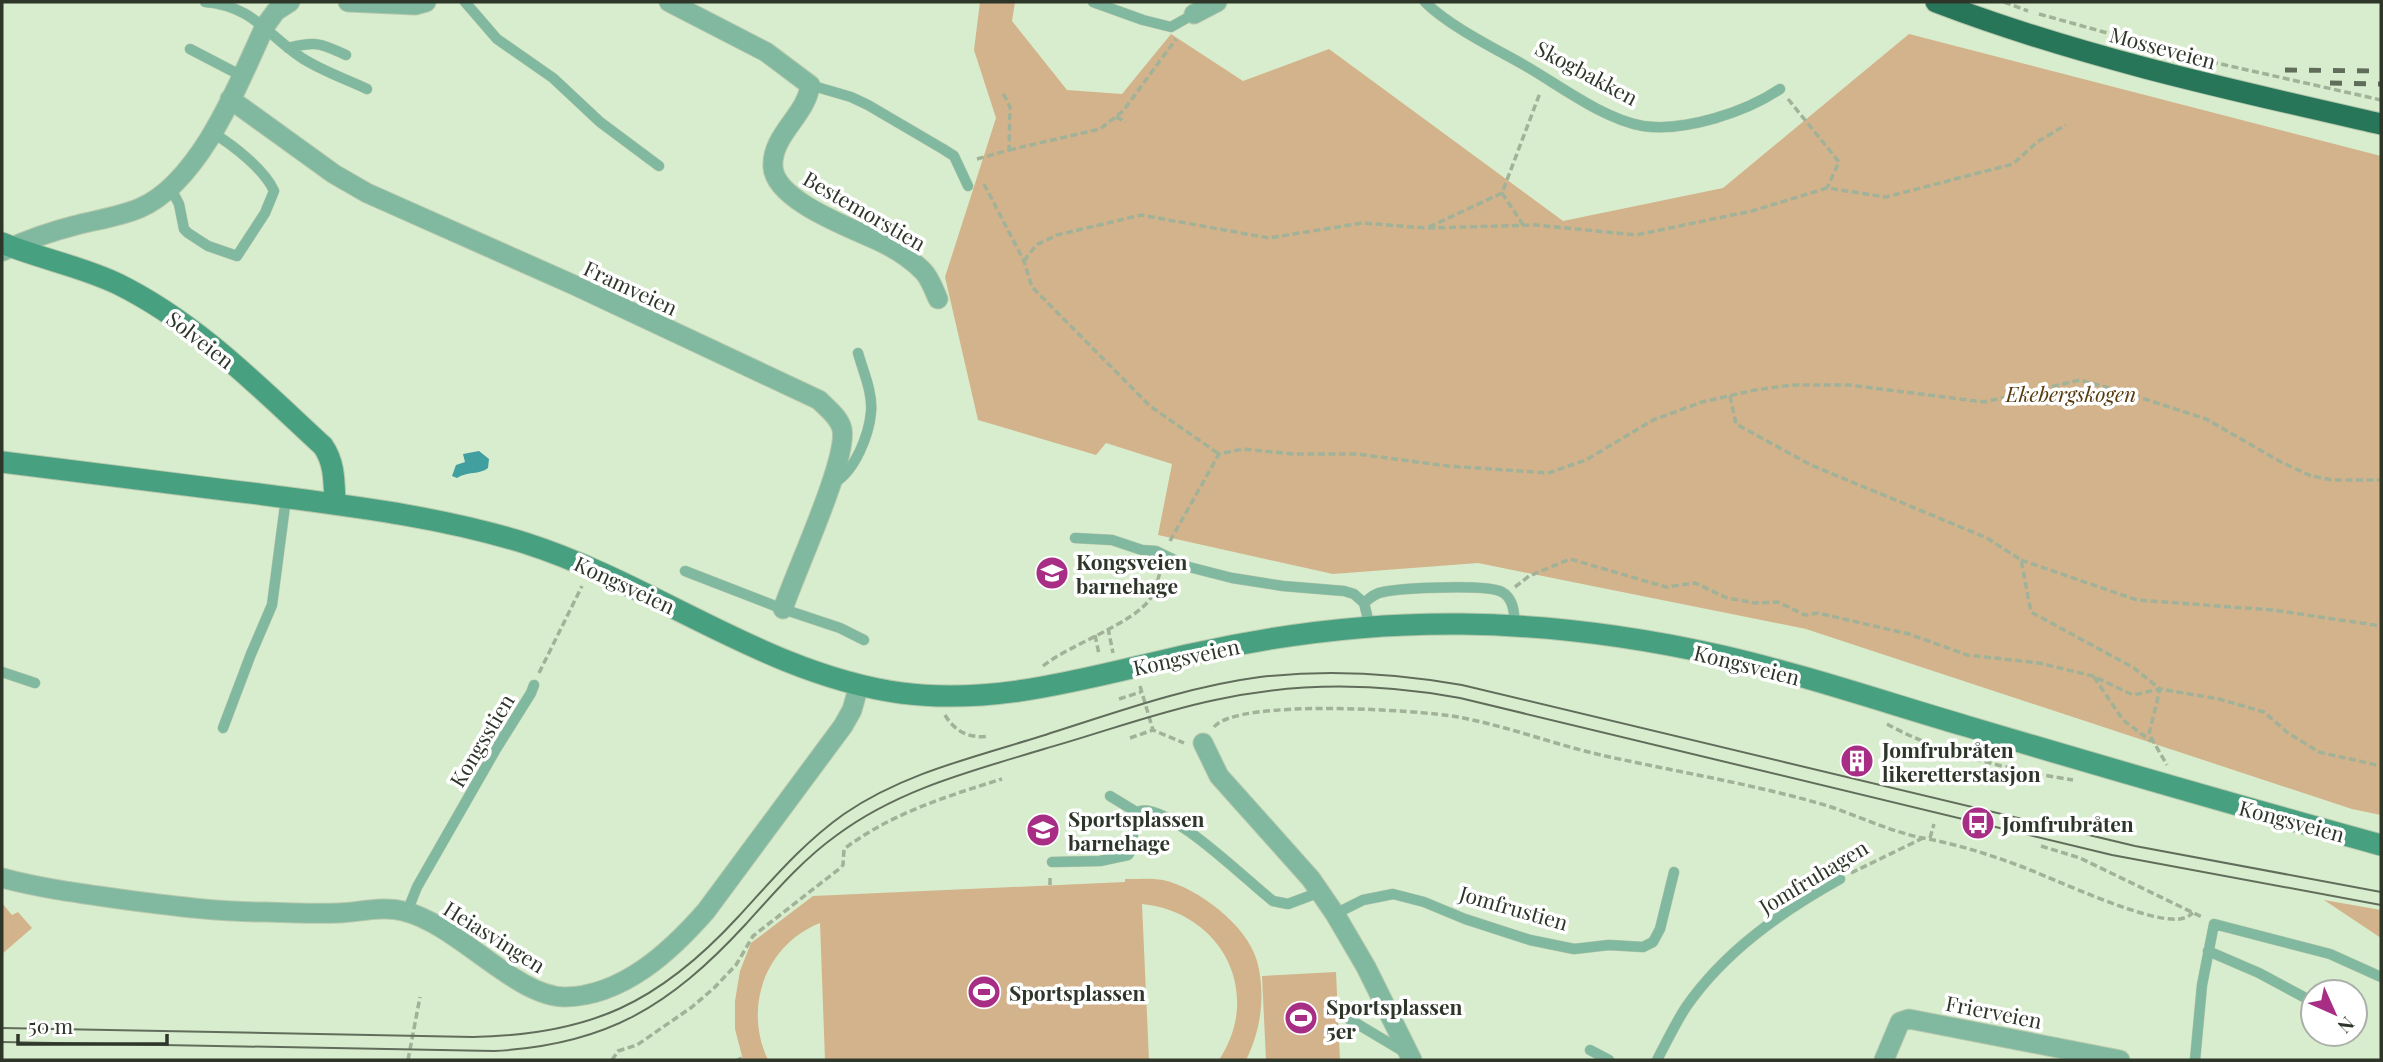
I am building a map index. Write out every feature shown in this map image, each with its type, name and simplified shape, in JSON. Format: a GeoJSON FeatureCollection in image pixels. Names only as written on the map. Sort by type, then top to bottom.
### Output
{"type":"FeatureCollection","features":[{"type":"Feature","properties":{"kind":"highway","name":"Mosseveien"},"geometry":{"type":"LineString","coordinates":[[1936,2],[2049,41],[2162,73],[2381,124]]}},
{"type":"Feature","properties":{"kind":"main road","name":"Solveien"},"geometry":{"type":"LineString","coordinates":[[5,247],[106,278],[189,326],[228,358],[323,446],[331,460],[335,503]]}},
{"type":"Feature","properties":{"kind":"main road","name":"Kongsveien"},"geometry":{"type":"LineString","coordinates":[[2,463],[335,503],[464,525],[547,550],[620,580],[789,663],[859,685],[893,692],[988,696],[1035,690],[1237,645],[1370,627],[1426,624],[1514,626],[1612,635],[1743,661],[2165,785],[2381,845]]}},
{"type":"Feature","properties":{"kind":"street"},"geometry":{"type":"LineString","coordinates":[[5,247],[141,208],[170,187],[196,159],[213,133],[265,26],[276,11],[290,2]]}},
{"type":"Feature","properties":{"kind":"street"},"geometry":{"type":"LineString","coordinates":[[348,2],[415,5],[426,2]]}},
{"type":"Feature","properties":{"kind":"street"},"geometry":{"type":"LineString","coordinates":[[669,2],[766,52],[810,85]]}},
{"type":"Feature","properties":{"kind":"street"},"geometry":{"type":"LineString","coordinates":[[1194,14],[1217,2]]}},
{"type":"Feature","properties":{"kind":"street","name":"Bestemorstien"},"geometry":{"type":"LineString","coordinates":[[810,85],[807,97],[774,153],[774,175],[784,188],[813,210],[844,228],[883,243],[907,258],[927,276],[938,299]]}},
{"type":"Feature","properties":{"kind":"street","name":"Framveien"},"geometry":{"type":"LineString","coordinates":[[230,99],[334,174],[367,192],[819,400],[839,420],[842,432],[841,448],[783,609]]}},
{"type":"Feature","properties":{"kind":"street","name":"Heiasvingen"},"geometry":{"type":"LineString","coordinates":[[2,878],[41,887],[192,908],[256,912],[336,913],[385,909],[407,912],[430,920],[526,985],[562,997],[581,996],[635,974],[677,943],[706,911],[843,726],[852,710],[859,685]]}},
{"type":"Feature","properties":{"kind":"street"},"geometry":{"type":"LineString","coordinates":[[1203,743],[1219,775],[1320,892],[1335,914],[1366,967],[1411,1058]]}},
{"type":"Feature","properties":{"kind":"street","name":"Frierveien"},"geometry":{"type":"LineString","coordinates":[[1884,1060],[1900,1022],[1909,1019],[2120,1060]]}},
{"type":"Feature","properties":{"kind":"lane"},"geometry":{"type":"LineString","coordinates":[[205,2],[233,8],[253,17],[277,40],[305,60],[367,89]]}},
{"type":"Feature","properties":{"kind":"lane"},"geometry":{"type":"LineString","coordinates":[[465,2],[496,39],[553,79],[600,122],[659,166]]}},
{"type":"Feature","properties":{"kind":"lane"},"geometry":{"type":"LineString","coordinates":[[1093,2],[1171,27],[1194,14]]}},
{"type":"Feature","properties":{"kind":"lane","name":"Skogbakken"},"geometry":{"type":"LineString","coordinates":[[1425,2],[1449,22],[1604,112],[1641,125],[1699,122],[1768,98],[1780,89]]}},
{"type":"Feature","properties":{"kind":"lane"},"geometry":{"type":"LineString","coordinates":[[288,48],[310,42],[346,55]]}},
{"type":"Feature","properties":{"kind":"lane"},"geometry":{"type":"LineString","coordinates":[[190,48],[242,76]]}},
{"type":"Feature","properties":{"kind":"lane"},"geometry":{"type":"LineString","coordinates":[[810,85],[868,105],[954,156],[968,186]]}},
{"type":"Feature","properties":{"kind":"lane"},"geometry":{"type":"LineString","coordinates":[[170,187],[180,204],[184,229],[208,246],[237,256],[265,213],[274,191],[265,176],[225,140],[213,133]]}},
{"type":"Feature","properties":{"kind":"lane"},"geometry":{"type":"LineString","coordinates":[[830,484],[849,471],[857,459],[871,412],[869,393],[858,353]]}},
{"type":"Feature","properties":{"kind":"lane"},"geometry":{"type":"LineString","coordinates":[[223,728],[272,605],[286,498]]}},
{"type":"Feature","properties":{"kind":"lane"},"geometry":{"type":"LineString","coordinates":[[1075,538],[1112,540],[1166,554],[1188,567],[1205,572],[1283,586],[1354,594],[1364,603],[1370,627]]}},
{"type":"Feature","properties":{"kind":"lane"},"geometry":{"type":"LineString","coordinates":[[685,571],[840,628],[864,640]]}},
{"type":"Feature","properties":{"kind":"lane"},"geometry":{"type":"LineString","coordinates":[[1364,603],[1378,593],[1485,589],[1506,595],[1514,608],[1514,626]]}},
{"type":"Feature","properties":{"kind":"lane"},"geometry":{"type":"LineString","coordinates":[[2,672],[35,683]]}},
{"type":"Feature","properties":{"kind":"lane","name":"Kongsstien"},"geometry":{"type":"LineString","coordinates":[[407,912],[417,887],[534,685]]}},
{"type":"Feature","properties":{"kind":"lane"},"geometry":{"type":"LineString","coordinates":[[1110,796],[1138,813]]}},
{"type":"Feature","properties":{"kind":"lane"},"geometry":{"type":"LineString","coordinates":[[1052,862],[1100,861],[1128,855],[1138,813],[1143,810],[1152,811],[1179,825],[1273,901],[1288,904],[1320,892]]}},
{"type":"Feature","properties":{"kind":"lane","name":"Jomfrustien"},"geometry":{"type":"LineString","coordinates":[[1335,914],[1363,900],[1393,894],[1424,902],[1465,919],[1530,940],[1574,949],[1609,944],[1643,947],[1653,942],[1660,929],[1674,872]]}},
{"type":"Feature","properties":{"kind":"lane","name":"Jomfruhagen"},"geometry":{"type":"LineString","coordinates":[[1657,1060],[1685,1008],[1721,964],[1797,903],[1840,879]]}},
{"type":"Feature","properties":{"kind":"lane"},"geometry":{"type":"LineString","coordinates":[[2195,1060],[2208,951],[2214,924],[2330,954],[2351,961],[2381,977]]}},
{"type":"Feature","properties":{"kind":"lane"},"geometry":{"type":"LineString","coordinates":[[2208,951],[2259,973],[2299,994]]}},
{"type":"Feature","properties":{"kind":"lane"},"geometry":{"type":"LineString","coordinates":[[1344,1016],[1411,1058]]}},
{"type":"Feature","properties":{"kind":"lane"},"geometry":{"type":"LineString","coordinates":[[1590,1050],[1609,1060]]}},
{"type":"Feature","properties":{"kind":"path"},"geometry":{"type":"LineString","coordinates":[[2004,2],[2034,13],[2212,62],[2381,100]]}},
{"type":"Feature","properties":{"kind":"path"},"geometry":{"type":"LineString","coordinates":[[977,159],[1100,129],[1116,117],[1178,36]]}},
{"type":"Feature","properties":{"kind":"path"},"geometry":{"type":"LineString","coordinates":[[1427,228],[1503,193],[1528,120],[1547,79]]}},
{"type":"Feature","properties":{"kind":"path"},"geometry":{"type":"LineString","coordinates":[[1780,89],[1839,162],[1827,188]]}},
{"type":"Feature","properties":{"kind":"path"},"geometry":{"type":"LineString","coordinates":[[1003,93],[1010,107],[1009,150]]}},
{"type":"Feature","properties":{"kind":"path"},"geometry":{"type":"LineString","coordinates":[[1116,117],[1126,122]]}},
{"type":"Feature","properties":{"kind":"path"},"geometry":{"type":"LineString","coordinates":[[1024,261],[1036,245],[1057,235],[1141,215],[1269,238],[1362,223],[1427,228],[1536,225],[1636,235],[1752,211],[1827,188],[1886,197],[2013,164],[2037,142],[2066,125]]}},
{"type":"Feature","properties":{"kind":"path"},"geometry":{"type":"LineString","coordinates":[[954,156],[975,159],[978,169]]}},
{"type":"Feature","properties":{"kind":"path"},"geometry":{"type":"LineString","coordinates":[[981,178],[1024,261],[1032,286],[1150,405],[1219,454],[1243,449],[1293,454],[1357,454],[1470,468],[1548,473],[1586,460],[1653,420],[1702,402],[1792,385],[1849,385],[1984,402],[2080,380],[2206,419],[2311,476],[2333,480],[2381,480]]}},
{"type":"Feature","properties":{"kind":"path"},"geometry":{"type":"LineString","coordinates":[[1503,193],[1525,227]]}},
{"type":"Feature","properties":{"kind":"path"},"geometry":{"type":"LineString","coordinates":[[1730,396],[1736,424],[1811,464],[1987,538],[2021,560],[2137,600],[2273,610],[2381,626]]}},
{"type":"Feature","properties":{"kind":"path"},"geometry":{"type":"LineString","coordinates":[[1037,671],[1056,656],[1132,615],[1150,599],[1174,531],[1219,454]]}},
{"type":"Feature","properties":{"kind":"path"},"geometry":{"type":"LineString","coordinates":[[1506,595],[1529,576],[1570,559],[1665,587],[1695,583],[1711,593],[1727,598],[1755,603],[1778,602],[1805,615],[1818,613],[1909,634],[1967,655],[2039,663],[2093,676],[2133,695],[2160,689],[2219,699],[2264,712],[2288,733],[2319,752],[2381,766]]}},
{"type":"Feature","properties":{"kind":"path"},"geometry":{"type":"LineString","coordinates":[[2021,560],[2031,612],[2134,668],[2160,689]]}},
{"type":"Feature","properties":{"kind":"path","name":"Kongsstien"},"geometry":{"type":"LineString","coordinates":[[534,685],[583,584]]}},
{"type":"Feature","properties":{"kind":"path"},"geometry":{"type":"LineString","coordinates":[[1108,628],[1113,653]]}},
{"type":"Feature","properties":{"kind":"path"},"geometry":{"type":"LineString","coordinates":[[1095,635],[1100,656]]}},
{"type":"Feature","properties":{"kind":"path"},"geometry":{"type":"LineString","coordinates":[[2093,676],[2123,720],[2153,742]]}},
{"type":"Feature","properties":{"kind":"path"},"geometry":{"type":"LineString","coordinates":[[1139,684],[1153,730]]}},
{"type":"Feature","properties":{"kind":"path"},"geometry":{"type":"LineString","coordinates":[[2160,689],[2149,734],[2166,764],[2165,785]]}},
{"type":"Feature","properties":{"kind":"path"},"geometry":{"type":"LineString","coordinates":[[1119,699],[1141,692]]}},
{"type":"Feature","properties":{"kind":"path"},"geometry":{"type":"LineString","coordinates":[[939,696],[945,715],[958,731],[974,737],[989,736]]}},
{"type":"Feature","properties":{"kind":"path"},"geometry":{"type":"LineString","coordinates":[[1130,738],[1153,730],[1180,743],[1203,743],[1218,722],[1260,710],[1383,710],[1456,717],[1598,754],[1815,802],[1923,838],[1956,844],[2136,911],[2168,919],[2186,918],[2194,913],[2080,858],[2041,846]]}},
{"type":"Feature","properties":{"kind":"path"},"geometry":{"type":"LineString","coordinates":[[612,1060],[618,1051],[637,1045],[692,1007],[714,988],[736,965],[753,936],[843,865],[844,849],[909,812],[1002,779]]}},
{"type":"Feature","properties":{"kind":"path"},"geometry":{"type":"LineString","coordinates":[[1930,838],[1934,824]]}},
{"type":"Feature","properties":{"kind":"path","name":"Jomfruhagen"},"geometry":{"type":"LineString","coordinates":[[1840,879],[1923,838]]}},
{"type":"Feature","properties":{"kind":"path"},"geometry":{"type":"LineString","coordinates":[[408,1060],[420,997]]}},
{"type":"Feature","properties":{"kind":"green space","name":"Ekebergskogen"},"geometry":{"type":"Polygon","coordinates":[[[980,2],[1015,2],[1012,21],[1067,90],[1122,94],[1171,34],[1243,81],[1329,49],[1563,221],[1723,188],[1909,34],[2381,156],[2381,815],[2352,809],[1806,629],[1478,563],[1333,574],[1158,535],[1172,464],[1106,443],[1096,455],[978,420],[945,277],[996,118],[974,50],[980,2]]]}},
{"type":"Feature","properties":{"kind":"green space","name":"Sportsplassen"},"geometry":{"type":"Polygon","coordinates":[[[1125,879],[1163,880],[1177,884],[1219,910],[1243,934],[1257,961],[1261,986],[1258,1024],[1246,1060],[1219,1060],[1232,1034],[1237,1008],[1235,983],[1227,959],[1213,939],[1194,922],[1170,910],[1142,904],[1149,1060],[825,1060],[820,923],[785,946],[773,962],[764,980],[759,1000],[761,1040],[768,1060],[743,1060],[735,1029],[735,1001],[740,971],[751,943],[813,896],[1125,882],[1125,879]]]}},
{"type":"Feature","properties":{"kind":"green space"},"geometry":{"type":"Polygon","coordinates":[[[2324,900],[2381,910],[2381,938],[2324,900]]]}},
{"type":"Feature","properties":{"kind":"green space"},"geometry":{"type":"Polygon","coordinates":[[[2,903],[12,915],[18,912],[32,928],[2,954],[2,903]]]}},
{"type":"Feature","properties":{"kind":"green space","name":"Sportsplassen 5er"},"geometry":{"type":"Polygon","coordinates":[[[1336,972],[1340,1060],[1266,1060],[1262,976],[1336,972]]]}},
{"type":"Feature","properties":{"kind":"water"},"geometry":{"type":"Polygon","coordinates":[[[479,451],[489,459],[488,468],[457,478],[452,476],[456,465],[465,462],[463,454],[479,451]]]}},
{"type":"Feature","properties":{"kind":"tram line"},"geometry":{"type":"LineString","coordinates":[[2,1028],[473,1037],[553,1030],[587,1021],[620,1008],[680,972],[709,947],[815,837],[844,814],[888,789],[959,761],[1145,703],[1231,682],[1311,673],[1412,678],[1462,685],[2135,846],[2381,892]]}},
{"type":"Feature","properties":{"kind":"tram line"},"geometry":{"type":"LineString","coordinates":[[2,1042],[494,1051],[570,1040],[603,1030],[662,999],[717,953],[812,855],[837,835],[885,805],[963,774],[1172,710],[1245,694],[1307,688],[1399,689],[1460,698],[2112,855],[2381,905]]}},
{"type":"Feature","properties":{"kind":"railway"},"geometry":{"type":"LineString","coordinates":[[2285,70],[2381,71]]}},
{"type":"Feature","properties":{"kind":"railway"},"geometry":{"type":"LineString","coordinates":[[2330,83],[2381,84]]}},
{"type":"Feature","properties":{"kind":"place","name":"Kongsveien barnehage"},"geometry":{"type":"Point","coordinates":[1052,573]}},
{"type":"Feature","properties":{"kind":"place","name":"Jomfrubråten likeretterstasjon"},"geometry":{"type":"Point","coordinates":[1857,761]}},
{"type":"Feature","properties":{"kind":"place","name":"Jomfrubråten"},"geometry":{"type":"Point","coordinates":[1978,823]}},
{"type":"Feature","properties":{"kind":"place","name":"Sportsplassen barnehage"},"geometry":{"type":"Point","coordinates":[1043,830]}},
{"type":"Feature","properties":{"kind":"place","name":"Sportsplassen"},"geometry":{"type":"Point","coordinates":[984,992]}},
{"type":"Feature","properties":{"kind":"place","name":"Sportsplassen 5er"},"geometry":{"type":"Point","coordinates":[1301,1018]}}]}
